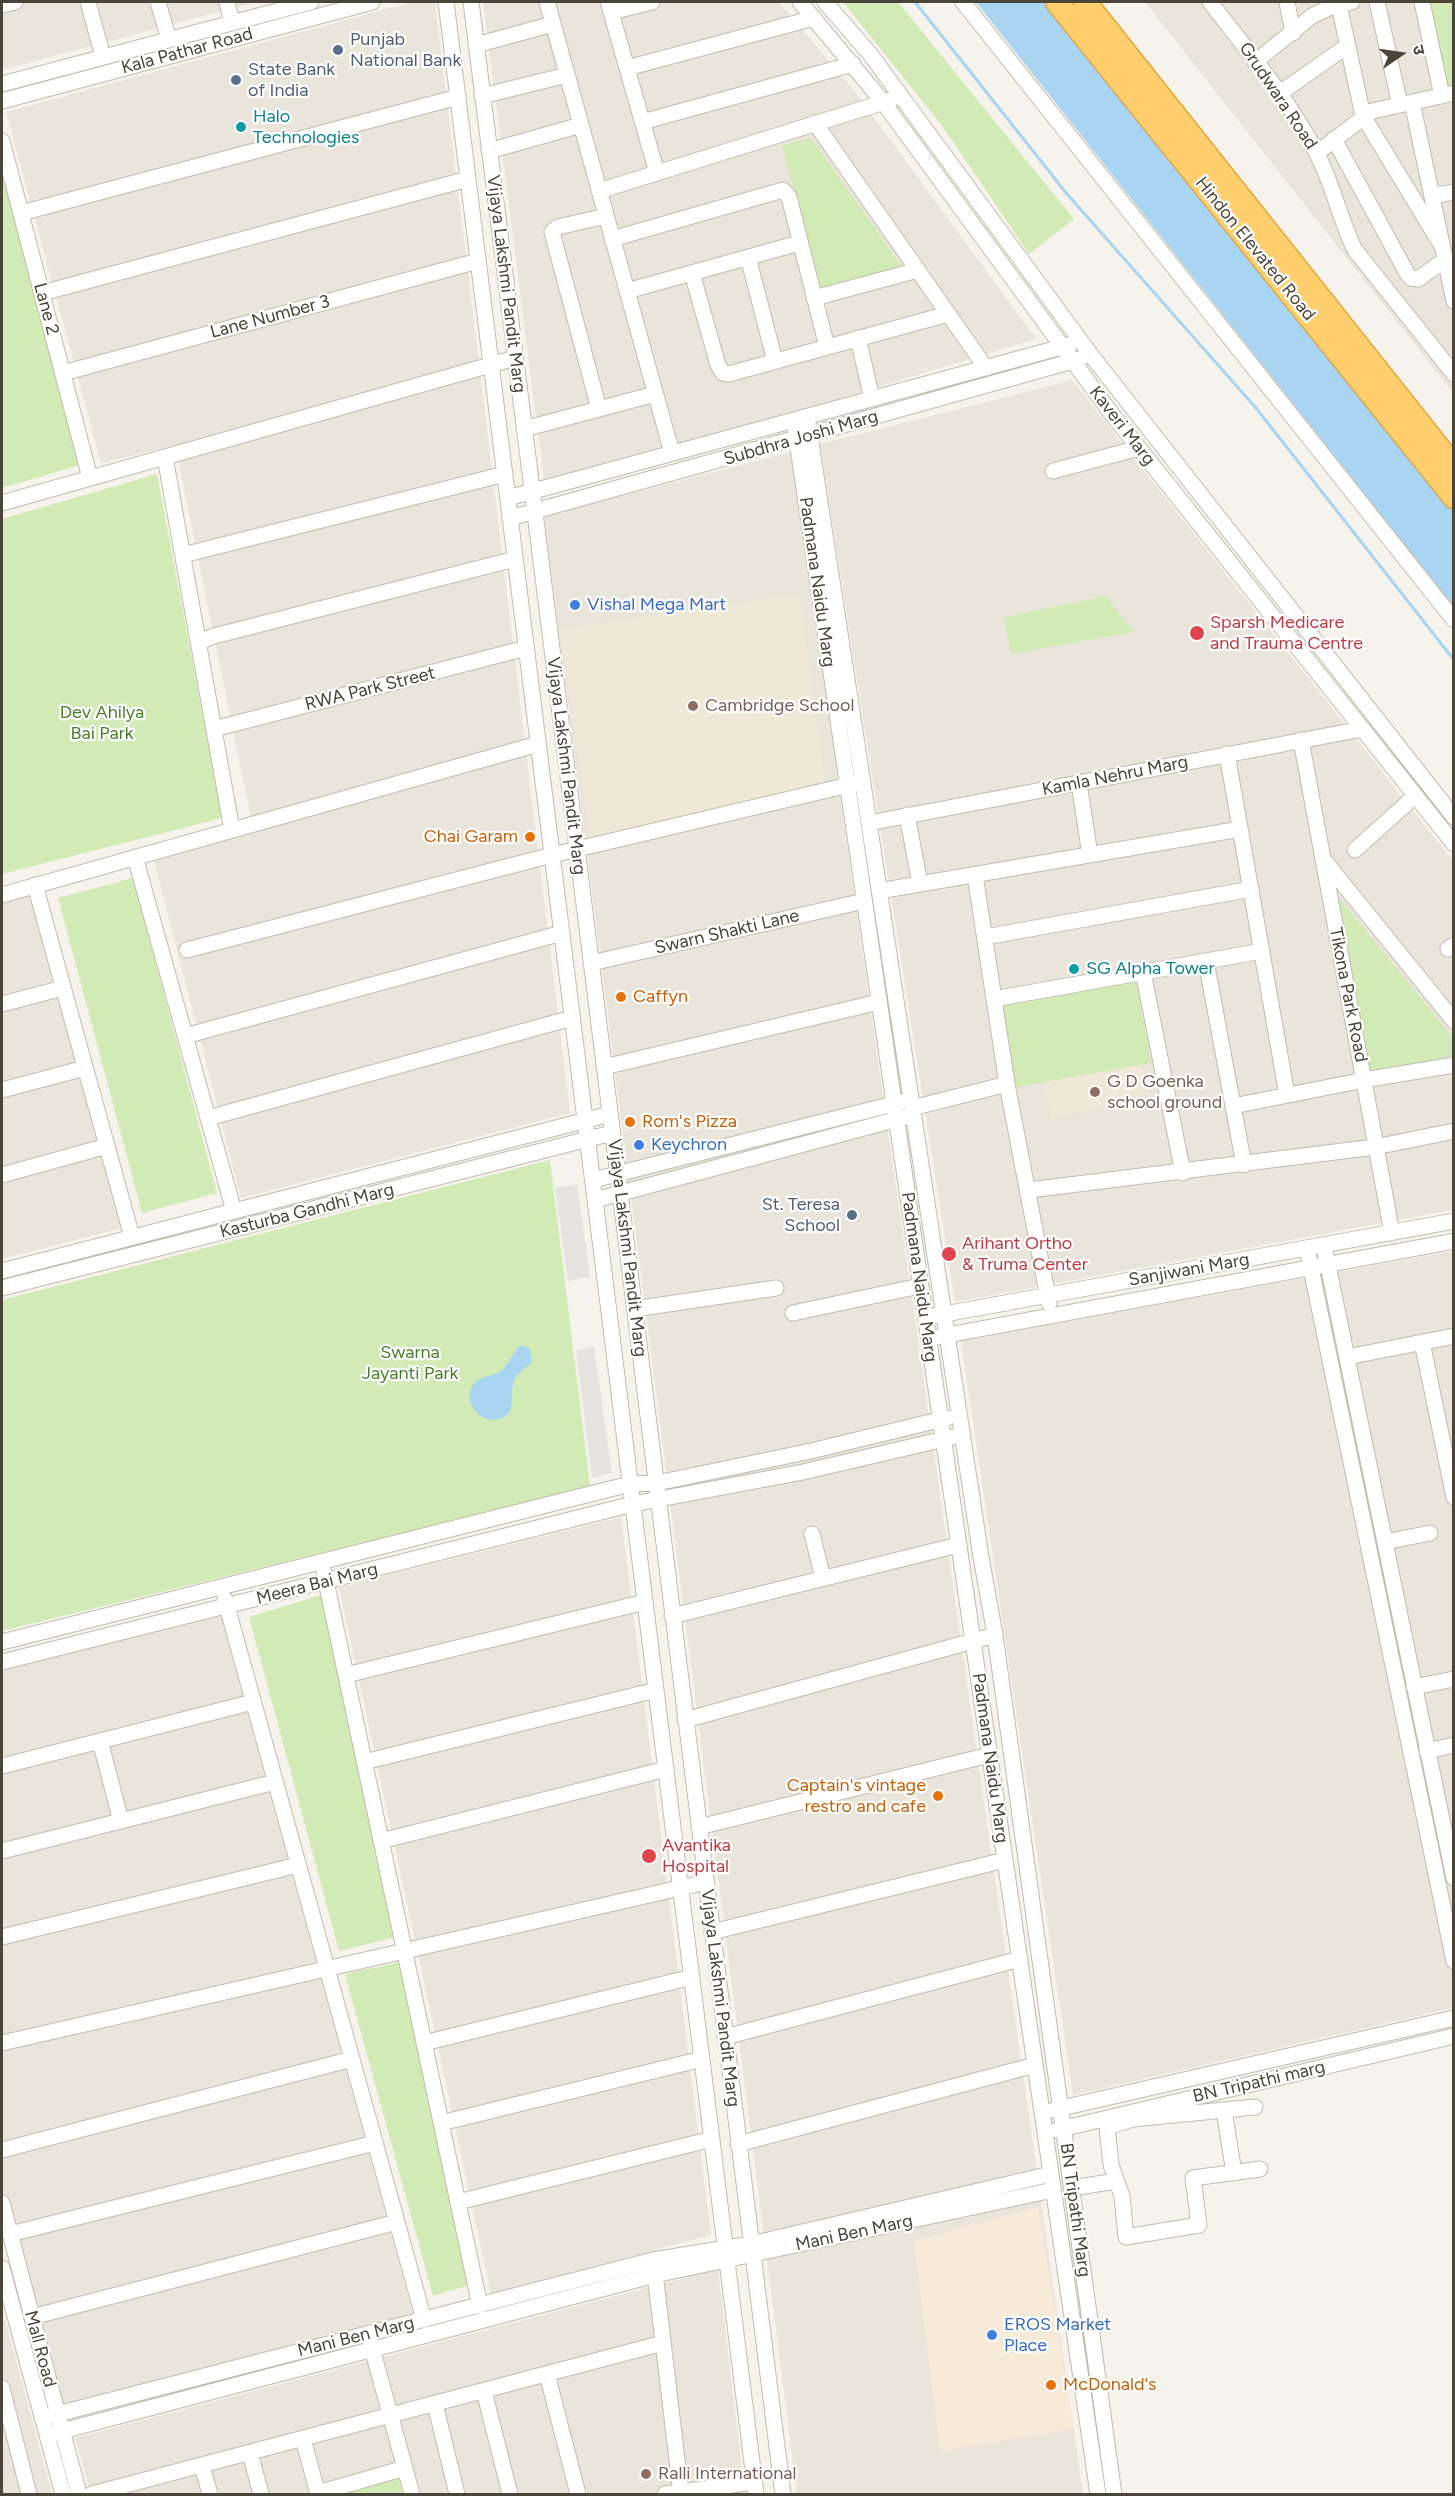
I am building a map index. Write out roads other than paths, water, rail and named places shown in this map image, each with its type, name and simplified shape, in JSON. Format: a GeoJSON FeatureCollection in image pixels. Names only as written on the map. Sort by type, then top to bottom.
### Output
{"type":"FeatureCollection","features":[{"type":"Feature","properties":{"kind":"highway","name":"Hindon Elevated Road"},"geometry":{"type":"LineString","coordinates":[[1057,2],[1454,497]]}},
{"type":"Feature","properties":{"kind":"highway","name":"Hindon Elevated Road"},"geometry":{"type":"LineString","coordinates":[[1085,2],[1454,468]]}},
{"type":"Feature","properties":{"kind":"street"},"geometry":{"type":"LineString","coordinates":[[2,5],[15,2]]}},
{"type":"Feature","properties":{"kind":"street"},"geometry":{"type":"LineString","coordinates":[[88,2],[103,57]]}},
{"type":"Feature","properties":{"kind":"street"},"geometry":{"type":"LineString","coordinates":[[158,2],[169,40]]}},
{"type":"Feature","properties":{"kind":"street"},"geometry":{"type":"LineString","coordinates":[[227,2],[232,23]]}},
{"type":"Feature","properties":{"kind":"street","name":"Kala Pathar Road"},"geometry":{"type":"LineString","coordinates":[[2,84],[304,2]]}},
{"type":"Feature","properties":{"kind":"street","name":"Kala Pathar Road"},"geometry":{"type":"LineString","coordinates":[[2,102],[372,2]]}},
{"type":"Feature","properties":{"kind":"street","name":"Vijaya Lakshmi Pandit Marg"},"geometry":{"type":"LineString","coordinates":[[446,2],[728,2253],[755,2488]]}},
{"type":"Feature","properties":{"kind":"street","name":"Vijaya Lakshmi Pandit Marg"},"geometry":{"type":"LineString","coordinates":[[471,2],[783,2494]]}},
{"type":"Feature","properties":{"kind":"street"},"geometry":{"type":"LineString","coordinates":[[547,2],[672,453]]}},
{"type":"Feature","properties":{"kind":"street"},"geometry":{"type":"LineString","coordinates":[[652,2],[610,7],[657,173]]}},
{"type":"Feature","properties":{"kind":"street","name":"Kaveri Marg"},"geometry":{"type":"LineString","coordinates":[[800,2],[883,102],[1073,362],[1139,448],[1454,844]]}},
{"type":"Feature","properties":{"kind":"street","name":"Kaveri Marg"},"geometry":{"type":"LineString","coordinates":[[825,2],[870,54],[1091,355],[1454,817]]}},
{"type":"Feature","properties":{"kind":"street"},"geometry":{"type":"LineString","coordinates":[[963,2],[1454,620]]}},
{"type":"Feature","properties":{"kind":"street","name":"Grudwara Road"},"geometry":{"type":"LineString","coordinates":[[1211,2],[1280,93],[1317,153],[1344,227],[1355,250],[1453,373]]}},
{"type":"Feature","properties":{"kind":"street"},"geometry":{"type":"LineString","coordinates":[[1287,2],[1293,33]]}},
{"type":"Feature","properties":{"kind":"street"},"geometry":{"type":"LineString","coordinates":[[1377,2],[1432,196],[1454,301]]}},
{"type":"Feature","properties":{"kind":"street"},"geometry":{"type":"LineString","coordinates":[[1317,153],[1372,111],[1448,94],[1422,2]]}},
{"type":"Feature","properties":{"kind":"street"},"geometry":{"type":"LineString","coordinates":[[1256,62],[1312,16],[1339,3],[1363,116],[1443,253]]}},
{"type":"Feature","properties":{"kind":"street"},"geometry":{"type":"LineString","coordinates":[[627,68],[814,18]]}},
{"type":"Feature","properties":{"kind":"street"},"geometry":{"type":"LineString","coordinates":[[476,45],[553,24]]}},
{"type":"Feature","properties":{"kind":"street"},"geometry":{"type":"LineString","coordinates":[[1280,93],[1347,46]]}},
{"type":"Feature","properties":{"kind":"street"},"geometry":{"type":"LineString","coordinates":[[642,122],[853,64]]}},
{"type":"Feature","properties":{"kind":"street"},"geometry":{"type":"LineString","coordinates":[[482,96],[567,75]]}},
{"type":"Feature","properties":{"kind":"street"},"geometry":{"type":"LineString","coordinates":[[599,190],[900,97]]}},
{"type":"Feature","properties":{"kind":"street"},"geometry":{"type":"LineString","coordinates":[[21,213],[458,98]]}},
{"type":"Feature","properties":{"kind":"street"},"geometry":{"type":"LineString","coordinates":[[815,123],[986,368]]}},
{"type":"Feature","properties":{"kind":"street"},"geometry":{"type":"LineString","coordinates":[[489,151],[581,125]]}},
{"type":"Feature","properties":{"kind":"street"},"geometry":{"type":"LineString","coordinates":[[1334,138],[1408,275],[1418,279],[1443,253]]}},
{"type":"Feature","properties":{"kind":"street","name":"Lane 2"},"geometry":{"type":"LineString","coordinates":[[2,141],[90,478]]}},
{"type":"Feature","properties":{"kind":"street"},"geometry":{"type":"LineString","coordinates":[[42,293],[468,179]]}},
{"type":"Feature","properties":{"kind":"street"},"geometry":{"type":"LineString","coordinates":[[612,239],[783,190],[789,197],[827,347]]}},
{"type":"Feature","properties":{"kind":"street"},"geometry":{"type":"LineString","coordinates":[[1432,196],[1454,192]]}},
{"type":"Feature","properties":{"kind":"street"},"geometry":{"type":"LineString","coordinates":[[599,409],[552,232],[558,227],[606,216]]}},
{"type":"Feature","properties":{"kind":"street"},"geometry":{"type":"LineString","coordinates":[[627,291],[799,243]]}},
{"type":"Feature","properties":{"kind":"street"},"geometry":{"type":"LineString","coordinates":[[748,257],[775,361]]}},
{"type":"Feature","properties":{"kind":"street","name":"Lane Number 3"},"geometry":{"type":"LineString","coordinates":[[63,373],[478,261]]}},
{"type":"Feature","properties":{"kind":"street"},"geometry":{"type":"LineString","coordinates":[[814,298],[918,270]]}},
{"type":"Feature","properties":{"kind":"street"},"geometry":{"type":"LineString","coordinates":[[692,273],[720,369],[729,374],[948,314]]}},
{"type":"Feature","properties":{"kind":"street"},"geometry":{"type":"LineString","coordinates":[[858,338],[872,399]]}},
{"type":"Feature","properties":{"kind":"street","name":"Subdhra Joshi Marg"},"geometry":{"type":"LineString","coordinates":[[508,498],[1063,348],[1081,341]]}},
{"type":"Feature","properties":{"kind":"street","name":"Subdhra Joshi Marg"},"geometry":{"type":"LineString","coordinates":[[510,519],[1073,362],[1091,355]]}},
{"type":"Feature","properties":{"kind":"street"},"geometry":{"type":"LineString","coordinates":[[2,503],[515,358]]}},
{"type":"Feature","properties":{"kind":"street"},"geometry":{"type":"LineString","coordinates":[[524,429],[655,394]]}},
{"type":"Feature","properties":{"kind":"street","name":"Padmana Naidu Marg"},"geometry":{"type":"LineString","coordinates":[[801,418],[847,786],[1045,2133]]}},
{"type":"Feature","properties":{"kind":"street","name":"Padmana Naidu Marg"},"geometry":{"type":"LineString","coordinates":[[803,437],[863,782],[994,1635],[1064,2128]]}},
{"type":"Feature","properties":{"kind":"street"},"geometry":{"type":"LineString","coordinates":[[1053,471],[1139,448]]}},
{"type":"Feature","properties":{"kind":"street"},"geometry":{"type":"LineString","coordinates":[[165,457],[232,830]]}},
{"type":"Feature","properties":{"kind":"street"},"geometry":{"type":"LineString","coordinates":[[183,555],[505,474]]}},
{"type":"Feature","properties":{"kind":"street"},"geometry":{"type":"LineString","coordinates":[[199,642],[214,636],[515,560]]}},
{"type":"Feature","properties":{"kind":"street","name":"RWA Park Street"},"geometry":{"type":"LineString","coordinates":[[214,729],[526,648]]}},
{"type":"Feature","properties":{"kind":"street","name":"Kamla Nehru Marg"},"geometry":{"type":"LineString","coordinates":[[869,823],[1362,729]]}},
{"type":"Feature","properties":{"kind":"street","name":"Tikona Park Road"},"geometry":{"type":"LineString","coordinates":[[1301,740],[1364,1080],[1454,1065]]}},
{"type":"Feature","properties":{"kind":"street"},"geometry":{"type":"LineString","coordinates":[[2,894],[538,744]]}},
{"type":"Feature","properties":{"kind":"street"},"geometry":{"type":"LineString","coordinates":[[1227,754],[1287,1095]]}},
{"type":"Feature","properties":{"kind":"street"},"geometry":{"type":"LineString","coordinates":[[187,950],[576,849],[863,782]]}},
{"type":"Feature","properties":{"kind":"street"},"geometry":{"type":"LineString","coordinates":[[1079,783],[1090,855]]}},
{"type":"Feature","properties":{"kind":"street"},"geometry":{"type":"LineString","coordinates":[[1355,850],[1415,796]]}},
{"type":"Feature","properties":{"kind":"street"},"geometry":{"type":"LineString","coordinates":[[907,816],[920,884]]}},
{"type":"Feature","properties":{"kind":"street"},"geometry":{"type":"LineString","coordinates":[[879,891],[1240,829]]}},
{"type":"Feature","properties":{"kind":"street"},"geometry":{"type":"LineString","coordinates":[[135,857],[234,1211]]}},
{"type":"Feature","properties":{"kind":"street","name":"Tikona Park Road"},"geometry":{"type":"LineString","coordinates":[[1321,857],[1454,1021]]}},
{"type":"Feature","properties":{"kind":"street"},"geometry":{"type":"LineString","coordinates":[[975,875],[1007,1084],[1051,1316]]}},
{"type":"Feature","properties":{"kind":"street"},"geometry":{"type":"LineString","coordinates":[[35,885],[132,1237]]}},
{"type":"Feature","properties":{"kind":"street"},"geometry":{"type":"LineString","coordinates":[[985,937],[1251,889]]}},
{"type":"Feature","properties":{"kind":"street","name":"Swarn Shakti Lane"},"geometry":{"type":"LineString","coordinates":[[591,963],[864,901]]}},
{"type":"Feature","properties":{"kind":"street"},"geometry":{"type":"LineString","coordinates":[[185,1036],[562,933]]}},
{"type":"Feature","properties":{"kind":"street"},"geometry":{"type":"LineString","coordinates":[[994,999],[1262,951]]}},
{"type":"Feature","properties":{"kind":"street"},"geometry":{"type":"LineString","coordinates":[[1206,961],[1244,1165]]}},
{"type":"Feature","properties":{"kind":"street"},"geometry":{"type":"LineString","coordinates":[[1143,972],[1183,1173]]}},
{"type":"Feature","properties":{"kind":"street"},"geometry":{"type":"LineString","coordinates":[[2,1005],[63,988]]}},
{"type":"Feature","properties":{"kind":"street"},"geometry":{"type":"LineString","coordinates":[[604,1066],[879,1002]]}},
{"type":"Feature","properties":{"kind":"street"},"geometry":{"type":"LineString","coordinates":[[208,1118],[572,1018]]}},
{"type":"Feature","properties":{"kind":"street"},"geometry":{"type":"LineString","coordinates":[[2,1090],[85,1068]]}},
{"type":"Feature","properties":{"kind":"street"},"geometry":{"type":"LineString","coordinates":[[1233,1106],[1364,1080],[1392,1233]]}},
{"type":"Feature","properties":{"kind":"street"},"geometry":{"type":"LineString","coordinates":[[595,1200],[896,1119],[912,1108],[1007,1084]]}},
{"type":"Feature","properties":{"kind":"street"},"geometry":{"type":"LineString","coordinates":[[592,1180],[893,1104],[912,1108]]}},
{"type":"Feature","properties":{"kind":"street","name":"Kasturba Gandhi Marg"},"geometry":{"type":"LineString","coordinates":[[2,1271],[610,1114]]}},
{"type":"Feature","properties":{"kind":"street"},"geometry":{"type":"LineString","coordinates":[[1029,1191],[1375,1147],[1454,1131]]}},
{"type":"Feature","properties":{"kind":"street","name":"Kasturba Gandhi Marg"},"geometry":{"type":"LineString","coordinates":[[2,1288],[612,1133]]}},
{"type":"Feature","properties":{"kind":"street"},"geometry":{"type":"LineString","coordinates":[[2,1174],[107,1146]]}},
{"type":"Feature","properties":{"kind":"street"},"geometry":{"type":"LineString","coordinates":[[200,1220],[206,1237]]}},
{"type":"Feature","properties":{"kind":"street","name":"Sanjiwani Marg"},"geometry":{"type":"LineString","coordinates":[[925,1318],[1454,1221]]}},
{"type":"Feature","properties":{"kind":"street","name":"Sanjiwani Marg"},"geometry":{"type":"LineString","coordinates":[[928,1339],[1454,1241]]}},
{"type":"Feature","properties":{"kind":"street"},"geometry":{"type":"LineString","coordinates":[[1324,1246],[1454,1878]]}},
{"type":"Feature","properties":{"kind":"street"},"geometry":{"type":"LineString","coordinates":[[1307,1249],[1454,1962]]}},
{"type":"Feature","properties":{"kind":"street"},"geometry":{"type":"LineString","coordinates":[[793,1313],[920,1286]]}},
{"type":"Feature","properties":{"kind":"street"},"geometry":{"type":"LineString","coordinates":[[634,1308],[776,1288]]}},
{"type":"Feature","properties":{"kind":"street"},"geometry":{"type":"LineString","coordinates":[[1347,1357],[1454,1336]]}},
{"type":"Feature","properties":{"kind":"street"},"geometry":{"type":"LineString","coordinates":[[1422,1342],[1454,1497]]}},
{"type":"Feature","properties":{"kind":"street","name":"Meera Bai Marg"},"geometry":{"type":"LineString","coordinates":[[2,1642],[630,1484],[657,1483],[811,1451],[959,1415]]}},
{"type":"Feature","properties":{"kind":"street","name":"Meera Bai Marg"},"geometry":{"type":"LineString","coordinates":[[2,1662],[633,1504],[803,1472],[962,1435]]}},
{"type":"Feature","properties":{"kind":"street"},"geometry":{"type":"LineString","coordinates":[[1385,1542],[1430,1533]]}},
{"type":"Feature","properties":{"kind":"street"},"geometry":{"type":"LineString","coordinates":[[812,1534],[823,1578]]}},
{"type":"Feature","properties":{"kind":"street"},"geometry":{"type":"LineString","coordinates":[[672,1616],[958,1545]]}},
{"type":"Feature","properties":{"kind":"street"},"geometry":{"type":"LineString","coordinates":[[322,1562],[480,2306]]}},
{"type":"Feature","properties":{"kind":"street"},"geometry":{"type":"LineString","coordinates":[[222,1587],[424,2320]]}},
{"type":"Feature","properties":{"kind":"street"},"geometry":{"type":"LineString","coordinates":[[346,1675],[645,1602]]}},
{"type":"Feature","properties":{"kind":"street"},"geometry":{"type":"LineString","coordinates":[[686,1720],[994,1635]]}},
{"type":"Feature","properties":{"kind":"street"},"geometry":{"type":"LineString","coordinates":[[1414,1687],[1454,1679]]}},
{"type":"Feature","properties":{"kind":"street"},"geometry":{"type":"LineString","coordinates":[[364,1762],[656,1690]]}},
{"type":"Feature","properties":{"kind":"street"},"geometry":{"type":"LineString","coordinates":[[2,1766],[254,1702]]}},
{"type":"Feature","properties":{"kind":"street"},"geometry":{"type":"LineString","coordinates":[[100,1741],[122,1821]]}},
{"type":"Feature","properties":{"kind":"street"},"geometry":{"type":"LineString","coordinates":[[1427,1751],[1454,1745]]}},
{"type":"Feature","properties":{"kind":"street"},"geometry":{"type":"LineString","coordinates":[[699,1827],[989,1755]]}},
{"type":"Feature","properties":{"kind":"street"},"geometry":{"type":"LineString","coordinates":[[381,1841],[666,1769]]}},
{"type":"Feature","properties":{"kind":"street"},"geometry":{"type":"LineString","coordinates":[[2,1851],[275,1782]]}},
{"type":"Feature","properties":{"kind":"street"},"geometry":{"type":"LineString","coordinates":[[712,1932],[1005,1860]]}},
{"type":"Feature","properties":{"kind":"street"},"geometry":{"type":"LineString","coordinates":[[2,1937],[298,1865]]}},
{"type":"Feature","properties":{"kind":"street"},"geometry":{"type":"LineString","coordinates":[[2,2043],[706,1882]]}},
{"type":"Feature","properties":{"kind":"street"},"geometry":{"type":"LineString","coordinates":[[725,2037],[1020,1959]]}},
{"type":"Feature","properties":{"kind":"street"},"geometry":{"type":"LineString","coordinates":[[424,2043],[692,1977]]}},
{"type":"Feature","properties":{"kind":"street"},"geometry":{"type":"LineString","coordinates":[[1041,2113],[1454,2018]]}},
{"type":"Feature","properties":{"kind":"street","name":"BN Tripathi marg"},"geometry":{"type":"LineString","coordinates":[[1064,2128],[1454,2036]]}},
{"type":"Feature","properties":{"kind":"street"},"geometry":{"type":"LineString","coordinates":[[2,2150],[352,2059]]}},
{"type":"Feature","properties":{"kind":"street"},"geometry":{"type":"LineString","coordinates":[[441,2123],[702,2059]]}},
{"type":"Feature","properties":{"kind":"street"},"geometry":{"type":"LineString","coordinates":[[738,2144],[1035,2065]]}},
{"type":"Feature","properties":{"kind":"street"},"geometry":{"type":"LineString","coordinates":[[1199,2096],[1203,2112]]}},
{"type":"Feature","properties":{"kind":"street"},"geometry":{"type":"LineString","coordinates":[[1255,2107],[1133,2119],[1107,2127],[1111,2165],[1122,2196],[1126,2236],[1199,2225],[1193,2178],[1260,2169]]}},
{"type":"Feature","properties":{"kind":"street"},"geometry":{"type":"LineString","coordinates":[[1224,2110],[1234,2172]]}},
{"type":"Feature","properties":{"kind":"street","name":"BN Tripathi Marg"},"geometry":{"type":"LineString","coordinates":[[1098,2494],[1045,2133],[1064,2128],[1114,2494]]}},
{"type":"Feature","properties":{"kind":"street"},"geometry":{"type":"LineString","coordinates":[[458,2202],[712,2139]]}},
{"type":"Feature","properties":{"kind":"street"},"geometry":{"type":"LineString","coordinates":[[10,2234],[375,2143]]}},
{"type":"Feature","properties":{"kind":"street"},"geometry":{"type":"LineString","coordinates":[[752,2250],[1051,2174]]}},
{"type":"Feature","properties":{"kind":"street"},"geometry":{"type":"LineString","coordinates":[[1072,2188],[1116,2181]]}},
{"type":"Feature","properties":{"kind":"street","name":"Mani Ben Marg"},"geometry":{"type":"LineString","coordinates":[[42,2418],[371,2342],[424,2320],[480,2306],[728,2253],[1053,2190]]}},
{"type":"Feature","properties":{"kind":"street","name":"Mall Road"},"geometry":{"type":"LineString","coordinates":[[2,2203],[79,2494]]}},
{"type":"Feature","properties":{"kind":"street"},"geometry":{"type":"LineString","coordinates":[[32,2317],[397,2222]]}},
{"type":"Feature","properties":{"kind":"street","name":"Mall Road"},"geometry":{"type":"LineString","coordinates":[[2,2268],[63,2494]]}},
{"type":"Feature","properties":{"kind":"street"},"geometry":{"type":"LineString","coordinates":[[654,2268],[663,2343],[675,2493],[755,2488]]}},
{"type":"Feature","properties":{"kind":"street","name":"Mani Ben Marg"},"geometry":{"type":"LineString","coordinates":[[47,2435],[371,2342],[654,2268]]}},
{"type":"Feature","properties":{"kind":"street"},"geometry":{"type":"LineString","coordinates":[[371,2342],[412,2494]]}},
{"type":"Feature","properties":{"kind":"street"},"geometry":{"type":"LineString","coordinates":[[92,2494],[149,2487],[202,2466],[663,2343]]}},
{"type":"Feature","properties":{"kind":"street"},"geometry":{"type":"LineString","coordinates":[[547,2374],[578,2494]]}},
{"type":"Feature","properties":{"kind":"street"},"geometry":{"type":"LineString","coordinates":[[2,2388],[29,2494]]}},
{"type":"Feature","properties":{"kind":"street"},"geometry":{"type":"LineString","coordinates":[[484,2391],[510,2494]]}},
{"type":"Feature","properties":{"kind":"street"},"geometry":{"type":"LineString","coordinates":[[435,2404],[457,2494]]}},
{"type":"Feature","properties":{"kind":"street"},"geometry":{"type":"LineString","coordinates":[[303,2439],[318,2494],[405,2468]]}},
{"type":"Feature","properties":{"kind":"street"},"geometry":{"type":"LineString","coordinates":[[250,2453],[261,2494]]}},
{"type":"Feature","properties":{"kind":"street"},"geometry":{"type":"LineString","coordinates":[[202,2466],[210,2494]]}},
{"type":"Feature","properties":{"kind":"water"},"geometry":{"type":"Polygon","coordinates":[[[976,2],[1064,2],[1453,497],[1453,606],[976,2]]]}},
{"type":"Feature","properties":{"kind":"water"},"geometry":{"type":"Polygon","coordinates":[[[522,1345],[530,1349],[532,1363],[515,1379],[511,1409],[504,1417],[490,1419],[484,1417],[473,1408],[470,1402],[471,1388],[477,1380],[502,1370],[522,1345]]]}},
{"type":"Feature","properties":{"kind":"waterway"},"geometry":{"type":"LineString","coordinates":[[915,2],[1067,194],[1256,408],[1454,660]]}},
{"type":"Feature","properties":{"kind":"place","name":"Punjab National Bank"},"geometry":{"type":"Point","coordinates":[338,50]}},
{"type":"Feature","properties":{"kind":"place","name":"State Bank of India"},"geometry":{"type":"Point","coordinates":[236,80]}},
{"type":"Feature","properties":{"kind":"place","name":"Halo Technologies"},"geometry":{"type":"Point","coordinates":[241,127]}},
{"type":"Feature","properties":{"kind":"place","name":"Vishal Mega Mart"},"geometry":{"type":"Point","coordinates":[575,605]}},
{"type":"Feature","properties":{"kind":"place","name":"Sparsh Medicare and Trauma Centre"},"geometry":{"type":"Point","coordinates":[1197,633]}},
{"type":"Feature","properties":{"kind":"place","name":"Cambridge School"},"geometry":{"type":"Point","coordinates":[693,706]}},
{"type":"Feature","properties":{"kind":"place","name":"Chai Garam"},"geometry":{"type":"Point","coordinates":[530,837]}},
{"type":"Feature","properties":{"kind":"place","name":"SG Alpha Tower"},"geometry":{"type":"Point","coordinates":[1074,969]}},
{"type":"Feature","properties":{"kind":"place","name":"Caffyn"},"geometry":{"type":"Point","coordinates":[621,997]}},
{"type":"Feature","properties":{"kind":"place","name":"G D Goenka school ground"},"geometry":{"type":"Point","coordinates":[1095,1092]}},
{"type":"Feature","properties":{"kind":"place","name":"Rom's Pizza"},"geometry":{"type":"Point","coordinates":[630,1122]}},
{"type":"Feature","properties":{"kind":"place","name":"Keychron"},"geometry":{"type":"Point","coordinates":[639,1145]}},
{"type":"Feature","properties":{"kind":"place","name":"St. Teresa School"},"geometry":{"type":"Point","coordinates":[852,1215]}},
{"type":"Feature","properties":{"kind":"place","name":"Arihant Ortho & Truma Center"},"geometry":{"type":"Point","coordinates":[949,1254]}},
{"type":"Feature","properties":{"kind":"place","name":"Captain's vintage restro and cafe"},"geometry":{"type":"Point","coordinates":[938,1796]}},
{"type":"Feature","properties":{"kind":"place","name":"Avantika Hospital"},"geometry":{"type":"Point","coordinates":[649,1856]}},
{"type":"Feature","properties":{"kind":"place","name":"EROS Market Place"},"geometry":{"type":"Point","coordinates":[992,2335]}},
{"type":"Feature","properties":{"kind":"place","name":"McDonald's"},"geometry":{"type":"Point","coordinates":[1051,2385]}},
{"type":"Feature","properties":{"kind":"place","name":"Ralli International"},"geometry":{"type":"Point","coordinates":[646,2474]}},
{"type":"Feature","properties":{"kind":"park label","name":"Dev Ahilya Bai Park"},"geometry":{"type":"Point","coordinates":[102,723]}},
{"type":"Feature","properties":{"kind":"park label","name":"Swarna Jayanti Park"},"geometry":{"type":"Point","coordinates":[410,1363]}}]}
